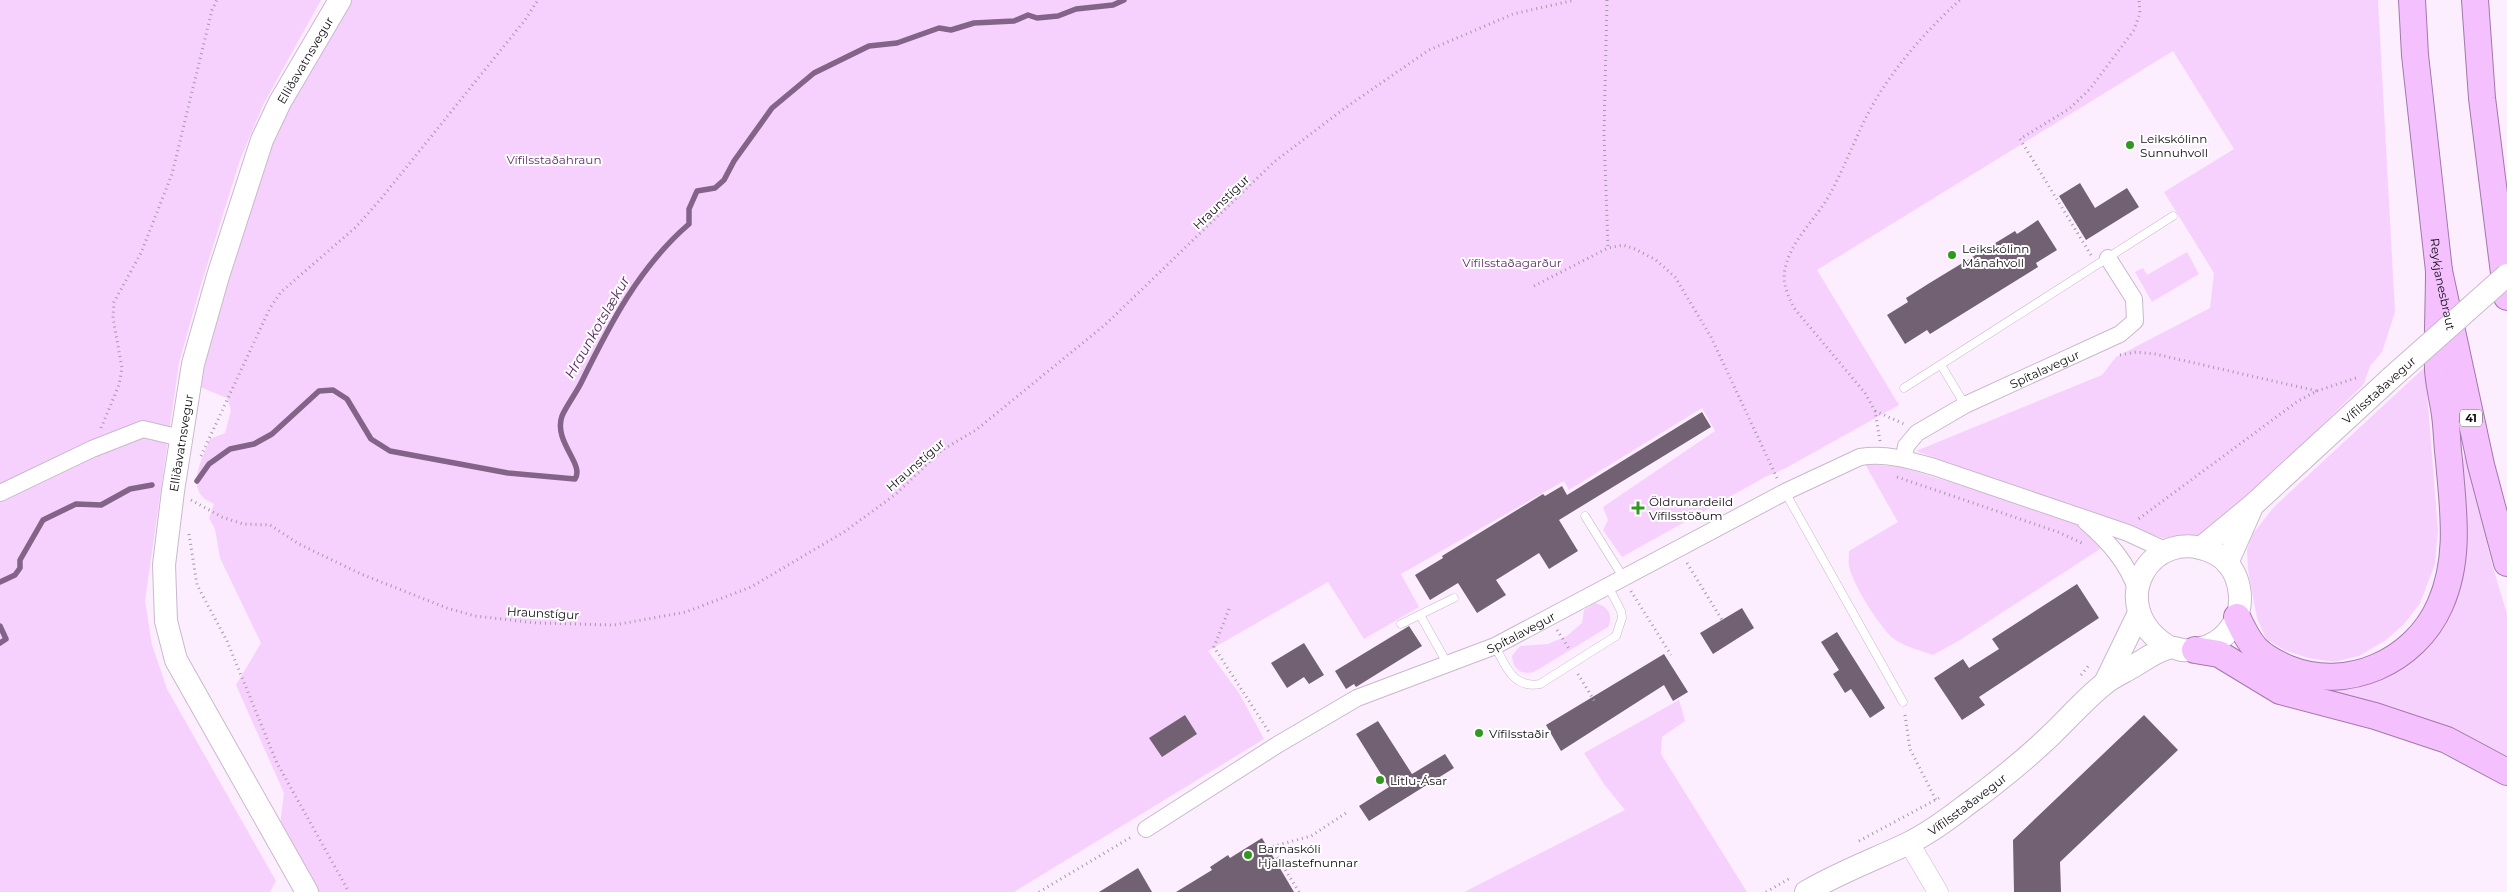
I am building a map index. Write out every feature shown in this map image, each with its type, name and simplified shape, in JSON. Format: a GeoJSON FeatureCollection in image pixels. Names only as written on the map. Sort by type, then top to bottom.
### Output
{"type":"FeatureCollection","features":[{"type":"Feature","properties":{"kind":"highway","name":"Reykjanesbraut"},"geometry":{"type":"LineString","coordinates":[[2412,0],[2415,55],[2439,271],[2481,465],[2507,563]]}},
{"type":"Feature","properties":{"kind":"highway"},"geometry":{"type":"LineString","coordinates":[[2475,0],[2482,98],[2507,297]]}},
{"type":"Feature","properties":{"kind":"highway"},"geometry":{"type":"LineString","coordinates":[[2237,617],[2257,650],[2275,663],[2298,672],[2325,677],[2353,675],[2388,662],[2416,642],[2432,619],[2440,604],[2450,574],[2455,545],[2446,416],[2438,371],[2439,271]]}},
{"type":"Feature","properties":{"kind":"highway"},"geometry":{"type":"LineString","coordinates":[[2196,650],[2219,654],[2280,690],[2375,716],[2447,740],[2507,772]]}},
{"type":"Feature","properties":{"kind":"main road","name":"Elliðavatnsvegur"},"geometry":{"type":"LineString","coordinates":[[302,889],[176,660],[166,621],[164,565],[193,364],[251,169],[271,118],[340,0]]}},
{"type":"Feature","properties":{"kind":"main road","name":"Vífilsstaðavegur"},"geometry":{"type":"LineString","coordinates":[[2105,683],[2138,602],[2147,567],[2167,551],[2184,546],[2202,548],[2253,505],[2391,378],[2507,275]]}},
{"type":"Feature","properties":{"kind":"main road","name":"Vífilsstaðavegur"},"geometry":{"type":"LineString","coordinates":[[2227,564],[2253,505]]}},
{"type":"Feature","properties":{"kind":"main road"},"geometry":{"type":"LineString","coordinates":[[2138,602],[2145,627],[2156,639],[2169,647],[2196,650],[2209,646],[2220,639],[2230,629],[2237,617],[2240,589],[2236,576],[2227,564],[2216,554],[2202,548]]}},
{"type":"Feature","properties":{"kind":"main road","name":"Vífilsstaðavegur"},"geometry":{"type":"LineString","coordinates":[[1801,883],[1821,883],[1909,843],[1946,820],[2019,765],[2105,683],[2169,647]]}},
{"type":"Feature","properties":{"kind":"street","name":"Spítalavegur"},"geometry":{"type":"LineString","coordinates":[[1904,458],[1906,446],[1921,432],[1965,405],[2120,334],[2135,321],[2134,299],[2103,261]]}},
{"type":"Feature","properties":{"kind":"street"},"geometry":{"type":"LineString","coordinates":[[0,493],[92,449],[143,429],[181,438]]}},
{"type":"Feature","properties":{"kind":"street","name":"Spítalavegur"},"geometry":{"type":"LineString","coordinates":[[1146,829],[1277,745],[1357,698],[1495,646],[1785,492],[1860,457],[1904,458],[1934,467],[2128,534],[2167,551]]}},
{"type":"Feature","properties":{"kind":"street","name":"Spítalavegur"},"geometry":{"type":"LineString","coordinates":[[2082,519],[2116,551],[2128,568],[2138,602]]}},
{"type":"Feature","properties":{"kind":"street"},"geometry":{"type":"LineString","coordinates":[[1909,843],[1938,892]]}},
{"type":"Feature","properties":{"kind":"lane"},"geometry":{"type":"LineString","coordinates":[[1904,388],[2173,216]]}},
{"type":"Feature","properties":{"kind":"lane"},"geometry":{"type":"LineString","coordinates":[[1941,365],[1965,405]]}},
{"type":"Feature","properties":{"kind":"lane"},"geometry":{"type":"LineString","coordinates":[[1785,492],[1903,702]]}},
{"type":"Feature","properties":{"kind":"lane"},"geometry":{"type":"LineString","coordinates":[[1585,516],[1623,578]]}},
{"type":"Feature","properties":{"kind":"lane"},"geometry":{"type":"LineString","coordinates":[[1495,646],[1515,680],[1528,685],[1540,684],[1612,641],[1619,631],[1622,618],[1621,610],[1608,586]]}},
{"type":"Feature","properties":{"kind":"lane"},"geometry":{"type":"LineString","coordinates":[[1401,624],[1454,598]]}},
{"type":"Feature","properties":{"kind":"lane"},"geometry":{"type":"LineString","coordinates":[[1420,615],[1447,664]]}},
{"type":"Feature","properties":{"kind":"path"},"geometry":{"type":"LineString","coordinates":[[92,449],[119,385],[122,368],[113,318],[114,302],[141,252],[172,174],[212,10],[217,0]]}},
{"type":"Feature","properties":{"kind":"path"},"geometry":{"type":"LineString","coordinates":[[199,459],[270,308],[280,292],[356,227],[380,200],[525,20],[538,0]]}},
{"type":"Feature","properties":{"kind":"path","name":"Hraunstígur"},"geometry":{"type":"LineString","coordinates":[[189,499],[222,517],[244,524],[270,525],[298,544],[361,574],[447,608],[475,616],[537,623],[614,625],[686,612],[751,587],[844,532],[896,494],[942,450],[976,430],[1106,324],[1274,162],[1345,108],[1429,50],[1513,14],[1575,0]]}},
{"type":"Feature","properties":{"kind":"path"},"geometry":{"type":"LineString","coordinates":[[1607,0],[1604,134],[1608,248]]}},
{"type":"Feature","properties":{"kind":"path"},"geometry":{"type":"LineString","coordinates":[[1960,0],[1931,29],[1884,86],[1830,194],[1802,234],[1786,263],[1783,277],[1786,292],[1794,308],[1865,393],[1875,411],[1884,467],[1892,475],[2058,532],[2085,545]]}},
{"type":"Feature","properties":{"kind":"path"},"geometry":{"type":"LineString","coordinates":[[2103,261],[2020,139],[2069,108],[2089,90],[2134,30],[2140,13],[2139,0]]}},
{"type":"Feature","properties":{"kind":"path"},"geometry":{"type":"LineString","coordinates":[[1534,286],[1608,248],[1623,245],[1646,254],[1666,268],[1678,282],[1711,337],[1785,492]]}},
{"type":"Feature","properties":{"kind":"path"},"geometry":{"type":"LineString","coordinates":[[2116,355],[2136,352],[2155,354],[2317,391]]}},
{"type":"Feature","properties":{"kind":"path"},"geometry":{"type":"LineString","coordinates":[[2133,527],[2141,516],[2298,401],[2317,391],[2361,377]]}},
{"type":"Feature","properties":{"kind":"path"},"geometry":{"type":"LineString","coordinates":[[1875,411],[1921,432]]}},
{"type":"Feature","properties":{"kind":"path"},"geometry":{"type":"LineString","coordinates":[[188,507],[190,492]]}},
{"type":"Feature","properties":{"kind":"path"},"geometry":{"type":"LineString","coordinates":[[189,532],[197,585],[227,641],[277,763],[349,892]]}},
{"type":"Feature","properties":{"kind":"path"},"geometry":{"type":"LineString","coordinates":[[1679,548],[1722,620]]}},
{"type":"Feature","properties":{"kind":"path"},"geometry":{"type":"LineString","coordinates":[[1623,578],[1671,655]]}},
{"type":"Feature","properties":{"kind":"path"},"geometry":{"type":"LineString","coordinates":[[1229,609],[1214,647],[1277,745]]}},
{"type":"Feature","properties":{"kind":"path"},"geometry":{"type":"LineString","coordinates":[[1549,617],[1595,702]]}},
{"type":"Feature","properties":{"kind":"path"},"geometry":{"type":"LineString","coordinates":[[2080,676],[2094,659]]}},
{"type":"Feature","properties":{"kind":"path"},"geometry":{"type":"LineString","coordinates":[[1903,702],[1910,750],[1936,800]]}},
{"type":"Feature","properties":{"kind":"path"},"geometry":{"type":"LineString","coordinates":[[1856,843],[1942,796]]}},
{"type":"Feature","properties":{"kind":"path"},"geometry":{"type":"LineString","coordinates":[[1299,892],[1271,847],[1311,836],[1346,813]]}},
{"type":"Feature","properties":{"kind":"path"},"geometry":{"type":"LineString","coordinates":[[1039,892],[1146,829]]}},
{"type":"Feature","properties":{"kind":"path"},"geometry":{"type":"LineString","coordinates":[[1766,892],[1801,883]]}},
{"type":"Feature","properties":{"kind":"green space"},"geometry":{"type":"Polygon","coordinates":[[[0,0],[321,0],[263,105],[240,160],[200,288],[179,363],[145,601],[152,645],[167,689],[276,881],[270,892],[0,892],[0,0]]]}},
{"type":"Feature","properties":{"kind":"green space"},"geometry":{"type":"Polygon","coordinates":[[[348,0],[2378,0],[2395,312],[2382,352],[2370,366],[2364,384],[2272,474],[2200,536],[2165,539],[1916,451],[2102,375],[2116,357],[2210,308],[2214,273],[2164,192],[2234,149],[2173,51],[1817,270],[1899,405],[1622,557],[1603,530],[1608,520],[1603,507],[1715,431],[1702,408],[1569,490],[1564,481],[1401,574],[1419,607],[1364,639],[1328,582],[1208,651],[1239,693],[1264,739],[1014,892],[305,892],[278,841],[284,793],[236,685],[261,643],[220,558],[215,529],[209,518],[214,504],[205,499],[199,492],[197,484],[199,467],[210,439],[225,433],[231,410],[227,398],[195,385],[273,130],[348,0]]]}},
{"type":"Feature","properties":{"kind":"green space"},"geometry":{"type":"Polygon","coordinates":[[[2187,252],[2199,274],[2152,302],[2135,272],[2143,268],[2147,275],[2187,252]]]}},
{"type":"Feature","properties":{"kind":"green space"},"geometry":{"type":"Polygon","coordinates":[[[2425,367],[2438,530],[2435,564],[2420,603],[2404,624],[2386,640],[2359,656],[2334,662],[2308,658],[2284,650],[2266,639],[2257,618],[2248,570],[2247,550],[2252,535],[2274,507],[2425,367]]]}},
{"type":"Feature","properties":{"kind":"green space"},"geometry":{"type":"Polygon","coordinates":[[[2467,450],[2491,561],[2507,614],[2507,756],[2454,729],[2390,706],[2326,692],[2375,681],[2423,651],[2461,465],[2467,450]]]}},
{"type":"Feature","properties":{"kind":"green space"},"geometry":{"type":"Polygon","coordinates":[[[1865,464],[1901,467],[2069,519],[2094,532],[2106,545],[1960,640],[1933,655],[1918,650],[1894,639],[1888,633],[1874,616],[1851,574],[1849,551],[1898,522],[1865,464]]]}},
{"type":"Feature","properties":{"kind":"green space"},"geometry":{"type":"Polygon","coordinates":[[[1595,603],[1600,604],[1609,612],[1610,623],[1608,627],[1534,672],[1525,673],[1516,668],[1512,656],[1520,646],[1548,644],[1567,636],[1582,623],[1584,610],[1595,603]]]}},
{"type":"Feature","properties":{"kind":"green space"},"geometry":{"type":"Polygon","coordinates":[[[1679,700],[1685,721],[1662,737],[1661,754],[1747,892],[1464,892],[1625,810],[1604,784],[1584,753],[1679,700]]]}},
{"type":"Feature","properties":{"kind":"building"},"geometry":{"type":"Polygon","coordinates":[[[2080,183],[2095,208],[2127,188],[2139,207],[2086,240],[2059,196],[2080,183]]]}},
{"type":"Feature","properties":{"kind":"building"},"geometry":{"type":"Polygon","coordinates":[[[2038,220],[2057,250],[2036,263],[2038,267],[1930,334],[1927,330],[1905,344],[1887,315],[1908,302],[1906,298],[1928,284],[2015,231],[2017,234],[2038,220]]]}},
{"type":"Feature","properties":{"kind":"building"},"geometry":{"type":"Polygon","coordinates":[[[1702,412],[1711,427],[1559,520],[1578,551],[1549,569],[1539,553],[1496,580],[1506,595],[1477,613],[1458,583],[1430,600],[1415,575],[1443,558],[1442,556],[1543,494],[1545,496],[1562,486],[1567,495],[1702,412]]]}},
{"type":"Feature","properties":{"kind":"building"},"geometry":{"type":"Polygon","coordinates":[[[2077,584],[2099,618],[1979,697],[1985,705],[1962,720],[1934,678],[1963,659],[1969,668],[1999,649],[1992,639],[2077,584]]]}},
{"type":"Feature","properties":{"kind":"building"},"geometry":{"type":"Polygon","coordinates":[[[1742,608],[1754,628],[1713,654],[1700,633],[1742,608]]]}},
{"type":"Feature","properties":{"kind":"building"},"geometry":{"type":"Polygon","coordinates":[[[1409,626],[1422,646],[1356,687],[1354,684],[1346,689],[1335,671],[1409,626]]]}},
{"type":"Feature","properties":{"kind":"building"},"geometry":{"type":"Polygon","coordinates":[[[1837,632],[1885,708],[1870,718],[1851,689],[1845,693],[1833,674],[1839,670],[1821,642],[1837,632]]]}},
{"type":"Feature","properties":{"kind":"building"},"geometry":{"type":"Polygon","coordinates":[[[1304,643],[1324,675],[1309,684],[1304,677],[1287,688],[1271,663],[1304,643]]]}},
{"type":"Feature","properties":{"kind":"building"},"geometry":{"type":"Polygon","coordinates":[[[1664,654],[1688,692],[1673,701],[1664,685],[1561,751],[1546,725],[1664,654]]]}},
{"type":"Feature","properties":{"kind":"building"},"geometry":{"type":"Polygon","coordinates":[[[1185,715],[1197,734],[1162,757],[1149,738],[1185,715]]]}},
{"type":"Feature","properties":{"kind":"building"},"geometry":{"type":"Polygon","coordinates":[[[2144,715],[2178,750],[2060,862],[2061,892],[2014,892],[2013,840],[2144,715]]]}},
{"type":"Feature","properties":{"kind":"building"},"geometry":{"type":"Polygon","coordinates":[[[1378,721],[1412,774],[1445,754],[1454,768],[1369,821],[1359,806],[1389,787],[1356,734],[1378,721]]]}},
{"type":"Feature","properties":{"kind":"building"},"geometry":{"type":"Polygon","coordinates":[[[1262,838],[1294,892],[1176,892],[1212,870],[1210,867],[1228,855],[1230,858],[1262,838]]]}},
{"type":"Feature","properties":{"kind":"building"},"geometry":{"type":"Polygon","coordinates":[[[1138,868],[1152,892],[1099,892],[1138,868]]]}},
{"type":"Feature","properties":{"kind":"waterway","name":"Hraunkotslækur"},"geometry":{"type":"LineString","coordinates":[[197,481],[209,464],[230,449],[254,444],[272,434],[319,391],[333,390],[347,399],[371,439],[390,451],[508,473],[575,479],[577,473],[576,466],[565,443],[560,426],[563,413],[627,298],[655,259],[689,224],[689,209],[697,191],[715,188],[724,180],[734,161],[772,108],[814,73],[869,46],[897,43],[939,28],[951,30],[974,23],[1014,21],[1028,15],[1037,18],[1058,16],[1076,9],[1113,5],[1124,0]]}},
{"type":"Feature","properties":{"kind":"waterway","name":"Hraunkotslækur"},"geometry":{"type":"LineString","coordinates":[[0,582],[15,575],[20,568],[20,560],[43,520],[76,504],[101,505],[130,489],[152,485]]}},
{"type":"Feature","properties":{"kind":"waterway","name":"Hraunkotslækur"},"geometry":{"type":"LineString","coordinates":[[0,626],[6,639],[0,643]]}},
{"type":"Feature","properties":{"kind":"place","name":"Leikskólinn Sunnuhvoll"},"geometry":{"type":"Point","coordinates":[2130,145]}},
{"type":"Feature","properties":{"kind":"place","name":"Leikskólinn Mánahvoll"},"geometry":{"type":"Point","coordinates":[1952,255]}},
{"type":"Feature","properties":{"kind":"place","name":"Öldrunardeild Vífilsstöðum"},"geometry":{"type":"Point","coordinates":[1638,508]}},
{"type":"Feature","properties":{"kind":"place","name":"Vífilsstaðir"},"geometry":{"type":"Point","coordinates":[1479,733]}},
{"type":"Feature","properties":{"kind":"place","name":"Litlu-Ásar"},"geometry":{"type":"Point","coordinates":[1380,780]}},
{"type":"Feature","properties":{"kind":"place","name":"Barnaskóli Hjallastefnunnar"},"geometry":{"type":"Point","coordinates":[1248,855]}},
{"type":"Feature","properties":{"kind":"park label","name":"Vífilsstaðahraun"},"geometry":{"type":"Point","coordinates":[554,159]}},
{"type":"Feature","properties":{"kind":"park label","name":"Vífilsstaðagarður"},"geometry":{"type":"Point","coordinates":[1512,262]}}]}
